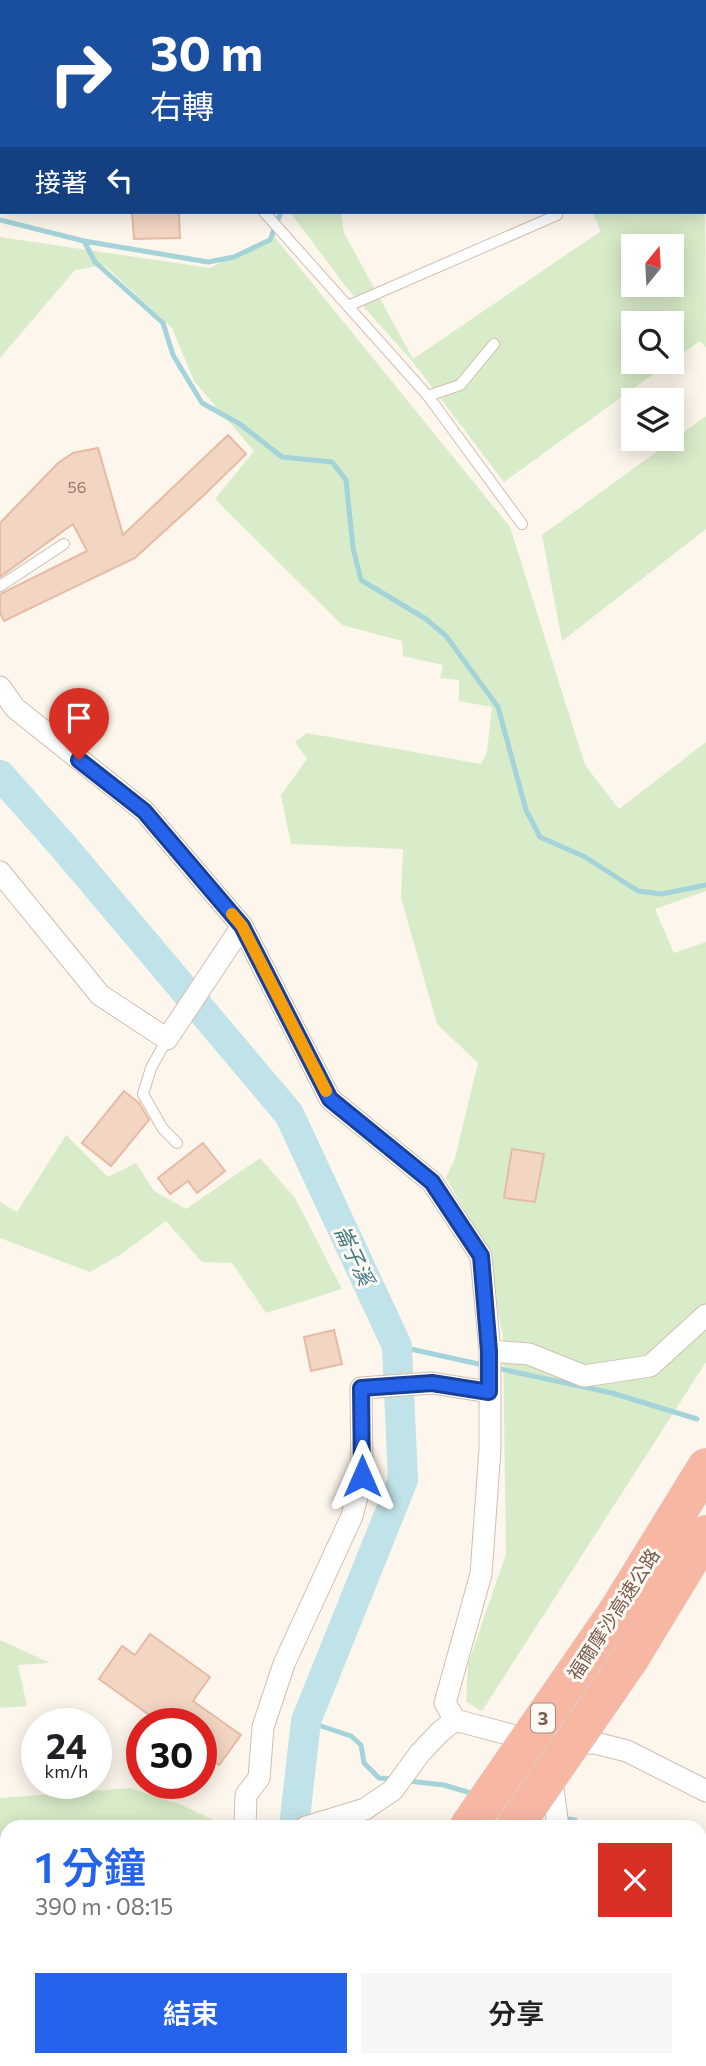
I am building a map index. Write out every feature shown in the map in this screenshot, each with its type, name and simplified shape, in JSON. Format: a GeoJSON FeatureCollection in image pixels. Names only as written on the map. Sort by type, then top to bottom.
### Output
{"type":"FeatureCollection","features":[{"type":"Feature","properties":{"kind":"highway","name":"福爾摩沙高速公路"},"geometry":{"type":"LineString","coordinates":[[473,1820],[618,1610],[706,1467]]}},
{"type":"Feature","properties":{"kind":"highway","name":"福爾摩沙高速公路"},"geometry":{"type":"LineString","coordinates":[[519,1820],[631,1659],[706,1534]]}},
{"type":"Feature","properties":{"kind":"street"},"geometry":{"type":"LineString","coordinates":[[0,687],[15,708],[144,811],[242,926],[330,1099],[432,1182],[481,1256],[489,1351],[490,1449],[481,1574],[445,1703],[456,1720],[548,1745],[595,1743],[627,1751],[706,1791]]}},
{"type":"Feature","properties":{"kind":"street"},"geometry":{"type":"LineString","coordinates":[[0,872],[100,995],[167,1039],[242,926]]}},
{"type":"Feature","properties":{"kind":"street"},"geometry":{"type":"LineString","coordinates":[[489,1351],[529,1354],[584,1376],[650,1366],[706,1315]]}},
{"type":"Feature","properties":{"kind":"street"},"geometry":{"type":"LineString","coordinates":[[245,1820],[246,1795],[260,1778],[263,1727],[284,1664],[352,1516],[362,1476],[361,1388],[432,1383],[489,1392]]}},
{"type":"Feature","properties":{"kind":"street"},"geometry":{"type":"LineString","coordinates":[[326,1820],[365,1809],[393,1790],[420,1753],[456,1720]]}},
{"type":"Feature","properties":{"kind":"street"},"geometry":{"type":"LineString","coordinates":[[548,1745],[557,1820]]}},
{"type":"Feature","properties":{"kind":"lane"},"geometry":{"type":"LineString","coordinates":[[266,214],[428,396],[522,524]]}},
{"type":"Feature","properties":{"kind":"lane"},"geometry":{"type":"LineString","coordinates":[[348,306],[556,215]]}},
{"type":"Feature","properties":{"kind":"lane"},"geometry":{"type":"LineString","coordinates":[[428,396],[460,386],[494,345]]}},
{"type":"Feature","properties":{"kind":"lane"},"geometry":{"type":"LineString","coordinates":[[0,586],[64,544]]}},
{"type":"Feature","properties":{"kind":"lane"},"geometry":{"type":"LineString","coordinates":[[167,1039],[150,1068],[143,1094],[163,1129],[177,1143]]}},
{"type":"Feature","properties":{"kind":"green space"},"geometry":{"type":"Polygon","coordinates":[[[291,214],[341,214],[344,233],[413,359],[601,231],[593,214],[705,214],[706,348],[700,341],[684,352],[684,311],[621,311],[621,374],[653,374],[634,388],[621,388],[621,397],[504,482],[412,361],[346,287],[291,214]]]}},
{"type":"Feature","properties":{"kind":"green space"},"geometry":{"type":"Polygon","coordinates":[[[273,235],[510,527],[585,765],[619,809],[706,742],[706,891],[655,909],[674,953],[706,942],[706,1362],[482,1711],[466,1702],[468,1664],[506,1554],[503,1337],[486,1247],[446,1178],[455,1158],[478,1063],[437,1024],[401,898],[403,849],[291,844],[281,795],[307,759],[295,742],[307,733],[481,764],[487,752],[492,707],[459,701],[459,680],[440,678],[443,665],[403,656],[402,641],[342,625],[215,499],[254,451],[194,381],[172,328],[104,265],[75,270],[0,358],[0,237],[210,268],[273,235]]]}},
{"type":"Feature","properties":{"kind":"green space"},"geometry":{"type":"Polygon","coordinates":[[[706,416],[706,529],[562,641],[542,535],[658,451],[684,451],[684,432],[706,416]]]}},
{"type":"Feature","properties":{"kind":"green space"},"geometry":{"type":"Polygon","coordinates":[[[66,1135],[108,1177],[136,1163],[154,1191],[186,1209],[260,1158],[295,1198],[342,1289],[266,1313],[232,1263],[202,1262],[166,1221],[120,1255],[90,1272],[0,1238],[0,1202],[17,1212],[66,1135]]]}},
{"type":"Feature","properties":{"kind":"green space"},"geometry":{"type":"Polygon","coordinates":[[[0,1640],[50,1663],[18,1665],[27,1706],[0,1708],[0,1640]]]}},
{"type":"Feature","properties":{"kind":"green space"},"geometry":{"type":"Polygon","coordinates":[[[126,1788],[126,1799],[164,1799],[213,1820],[0,1820],[0,1798],[112,1799],[112,1789],[126,1788]]]}},
{"type":"Feature","properties":{"kind":"building"},"geometry":{"type":"Polygon","coordinates":[[[132,214],[179,214],[180,238],[134,239],[132,214]]]}},
{"type":"Feature","properties":{"kind":"building"},"geometry":{"type":"Polygon","coordinates":[[[228,435],[246,454],[135,558],[4,621],[0,613],[0,594],[87,551],[73,524],[0,577],[0,523],[58,463],[73,453],[98,448],[123,535],[228,435]]]}},
{"type":"Feature","properties":{"kind":"building"},"geometry":{"type":"Polygon","coordinates":[[[124,1091],[139,1103],[149,1120],[111,1166],[82,1143],[124,1091]]]}},
{"type":"Feature","properties":{"kind":"building"},"geometry":{"type":"Polygon","coordinates":[[[203,1143],[225,1171],[197,1193],[188,1181],[170,1194],[158,1178],[203,1143]]]}},
{"type":"Feature","properties":{"kind":"building"},"geometry":{"type":"Polygon","coordinates":[[[512,1149],[544,1154],[535,1202],[504,1198],[512,1149]]]}},
{"type":"Feature","properties":{"kind":"building"},"geometry":{"type":"Polygon","coordinates":[[[334,1330],[342,1364],[311,1371],[304,1337],[334,1330]]]}},
{"type":"Feature","properties":{"kind":"building"},"geometry":{"type":"Polygon","coordinates":[[[150,1634],[210,1677],[193,1701],[203,1708],[140,1708],[99,1679],[122,1646],[135,1655],[150,1634]]]}},
{"type":"Feature","properties":{"kind":"building"},"geometry":{"type":"Polygon","coordinates":[[[217,1718],[241,1735],[219,1765],[217,1764],[217,1718]]]}},
{"type":"Feature","properties":{"kind":"waterway"},"geometry":{"type":"LineString","coordinates":[[0,220],[84,241],[208,262],[234,257],[270,240],[280,214]]}},
{"type":"Feature","properties":{"kind":"waterway"},"geometry":{"type":"LineString","coordinates":[[84,241],[95,262],[163,323],[173,355],[202,403],[240,424],[282,457],[332,462],[346,480],[353,548],[361,580],[426,619],[446,636],[498,707],[526,810],[540,837],[585,857],[638,891],[662,894],[706,885]]}},
{"type":"Feature","properties":{"kind":"waterway","name":"崙子溪"},"geometry":{"type":"LineString","coordinates":[[0,775],[289,1114],[397,1346],[403,1480],[306,1721],[295,1820]]}},
{"type":"Feature","properties":{"kind":"waterway"},"geometry":{"type":"LineString","coordinates":[[397,1346],[483,1365]]}},
{"type":"Feature","properties":{"kind":"waterway"},"geometry":{"type":"LineString","coordinates":[[496,1368],[612,1393],[697,1419]]}},
{"type":"Feature","properties":{"kind":"waterway"},"geometry":{"type":"LineString","coordinates":[[306,1721],[351,1736],[361,1745],[364,1763],[379,1778],[395,1779]]}},
{"type":"Feature","properties":{"kind":"waterway"},"geometry":{"type":"LineString","coordinates":[[408,1781],[444,1785],[474,1794]]}},
{"type":"Feature","properties":{"kind":"waterway"},"geometry":{"type":"LineString","coordinates":[[561,1818],[575,1820]]}},
{"type":"Feature","properties":{"kind":"slow traffic"},"geometry":{"type":"LineString","coordinates":[[232,914],[242,926],[326,1091]]}},
{"type":"Feature","properties":{"kind":"route"},"geometry":{"type":"LineString","coordinates":[[79,760],[144,811],[242,926],[330,1099],[432,1182],[481,1256],[489,1351],[489,1392],[432,1383],[361,1388],[362,1476]]}}]}
